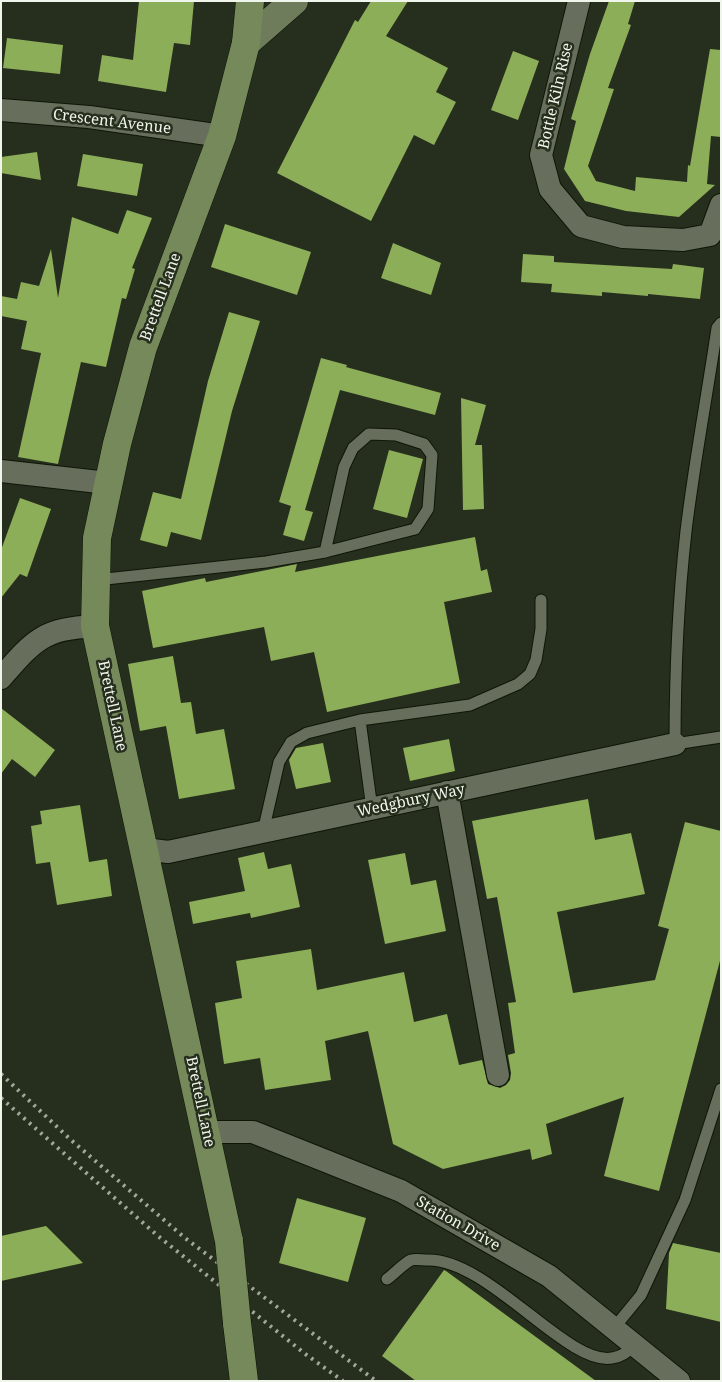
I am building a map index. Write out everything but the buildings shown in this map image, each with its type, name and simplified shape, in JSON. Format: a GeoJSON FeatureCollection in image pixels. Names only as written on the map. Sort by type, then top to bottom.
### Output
{"type":"FeatureCollection","features":[{"type":"Feature","properties":{"kind":"main road","name":"Brettell Lane"},"geometry":{"type":"LineString","coordinates":[[244,1381],[229,1241],[145,849],[113,714],[96,626],[96,580],[97,538],[108,483],[143,347],[222,136],[246,43],[250,1]]}},
{"type":"Feature","properties":{"kind":"main road"},"geometry":{"type":"LineString","coordinates":[[246,43],[294,1]]}},
{"type":"Feature","properties":{"kind":"street","name":"Bottle Kiln Rise"},"geometry":{"type":"LineString","coordinates":[[579,1],[541,155],[550,189],[582,226],[623,237],[683,240],[710,235],[721,205]]}},
{"type":"Feature","properties":{"kind":"street","name":"Crescent Avenue"},"geometry":{"type":"LineString","coordinates":[[1,110],[89,117],[222,136]]}},
{"type":"Feature","properties":{"kind":"street"},"geometry":{"type":"LineString","coordinates":[[1,472],[108,483]]}},
{"type":"Feature","properties":{"kind":"street"},"geometry":{"type":"LineString","coordinates":[[4,671],[40,638],[65,628],[96,626]]}},
{"type":"Feature","properties":{"kind":"street","name":"Wedgbury Way"},"geometry":{"type":"LineString","coordinates":[[145,849],[168,852],[676,744]]}},
{"type":"Feature","properties":{"kind":"street"},"geometry":{"type":"LineString","coordinates":[[448,792],[498,1075]]}},
{"type":"Feature","properties":{"kind":"street","name":"Station Drive"},"geometry":{"type":"LineString","coordinates":[[206,1132],[253,1132],[401,1191],[549,1276],[679,1381]]}},
{"type":"Feature","properties":{"kind":"lane"},"geometry":{"type":"LineString","coordinates":[[721,323],[717,328],[686,532],[676,650],[676,744],[721,737]]}},
{"type":"Feature","properties":{"kind":"lane"},"geometry":{"type":"LineString","coordinates":[[96,580],[266,562],[326,552],[416,529],[428,509],[432,455],[424,444],[396,435],[369,434],[353,448],[344,467],[326,552]]}},
{"type":"Feature","properties":{"kind":"lane"},"geometry":{"type":"LineString","coordinates":[[263,832],[279,762],[291,742],[306,733],[360,720],[470,705],[518,684],[530,674],[536,660],[541,629],[541,600]]}},
{"type":"Feature","properties":{"kind":"lane"},"geometry":{"type":"LineString","coordinates":[[360,720],[372,809]]}},
{"type":"Feature","properties":{"kind":"lane"},"geometry":{"type":"LineString","coordinates":[[614,1328],[641,1295],[685,1200],[721,1089]]}},
{"type":"Feature","properties":{"kind":"lane"},"geometry":{"type":"LineString","coordinates":[[387,1279],[411,1260],[435,1260],[457,1266],[498,1290],[566,1341],[598,1357],[612,1358],[626,1353],[634,1345]]}},
{"type":"Feature","properties":{"kind":"railway"},"geometry":{"type":"LineString","coordinates":[[1,1074],[71,1140],[185,1238],[376,1381]]}},
{"type":"Feature","properties":{"kind":"railway"},"geometry":{"type":"LineString","coordinates":[[1,1098],[158,1236],[304,1353],[343,1381]]}}]}
